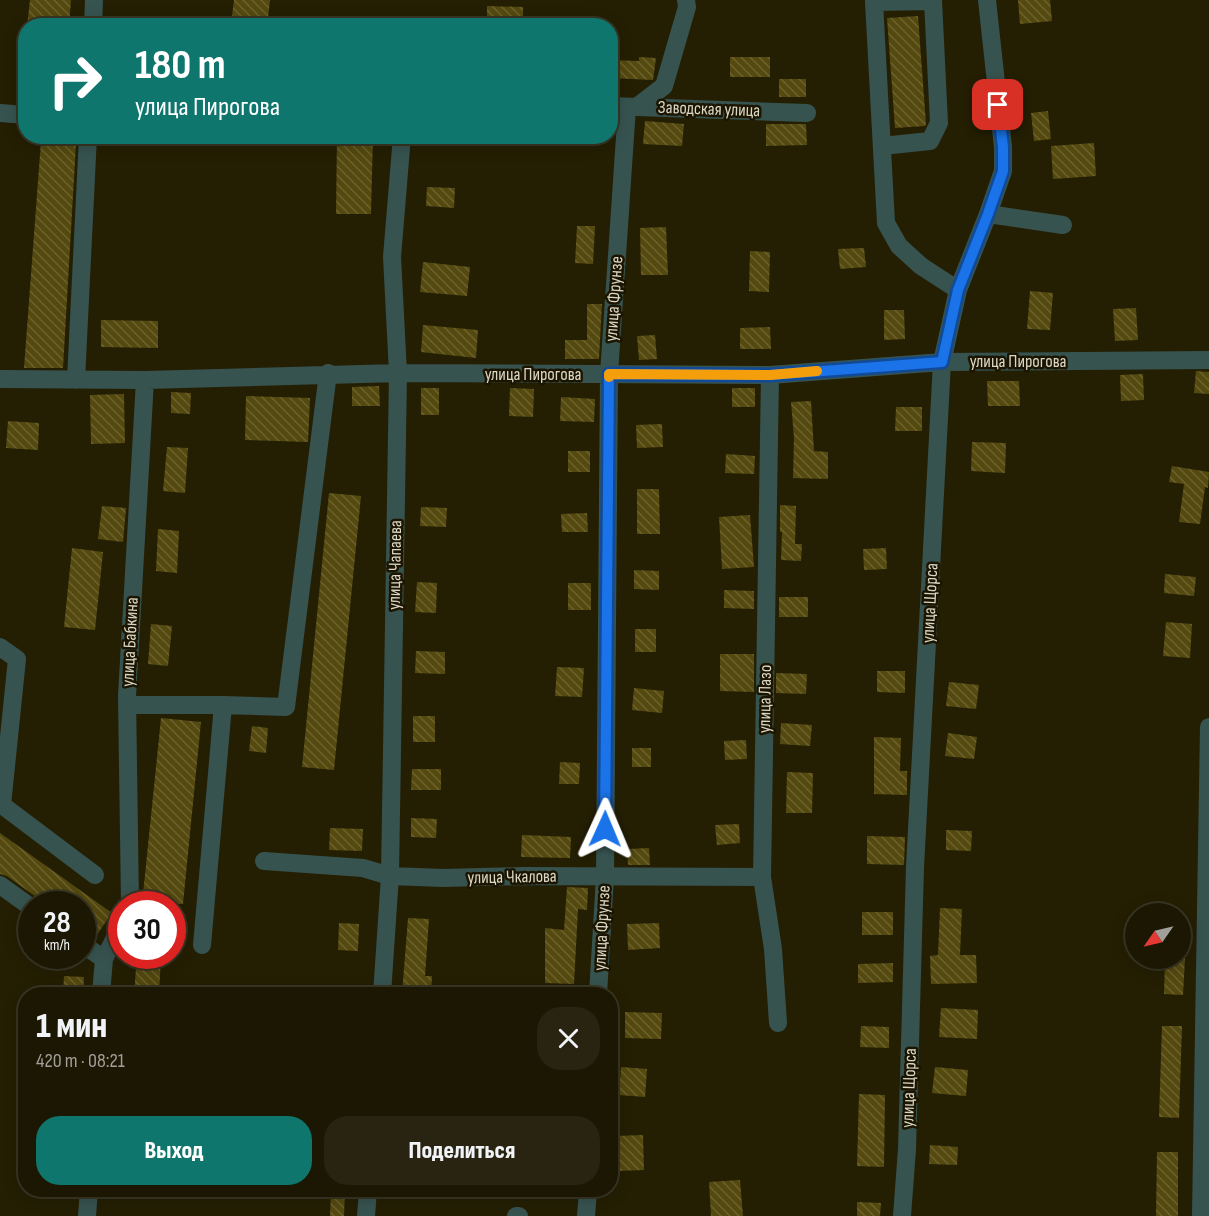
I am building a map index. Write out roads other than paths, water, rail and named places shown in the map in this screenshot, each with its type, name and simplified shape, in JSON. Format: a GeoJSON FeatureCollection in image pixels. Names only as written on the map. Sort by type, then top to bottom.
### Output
{"type":"FeatureCollection","features":[{"type":"Feature","properties":{"kind":"street"},"geometry":{"type":"LineString","coordinates":[[93,18],[94,0]]}},
{"type":"Feature","properties":{"kind":"street"},"geometry":{"type":"LineString","coordinates":[[625,107],[664,86],[687,7],[686,0]]}},
{"type":"Feature","properties":{"kind":"street","name":"улица Щорса"},"geometry":{"type":"LineString","coordinates":[[902,1216],[907,1149],[915,867],[942,362],[958,290],[1003,171],[1003,147],[987,0]]}},
{"type":"Feature","properties":{"kind":"street"},"geometry":{"type":"LineString","coordinates":[[882,146],[930,141],[939,123],[933,1],[874,2],[886,223],[899,246],[921,266],[958,290]]}},
{"type":"Feature","properties":{"kind":"street","name":"Заводская улица"},"geometry":{"type":"LineString","coordinates":[[625,107],[807,113]]}},
{"type":"Feature","properties":{"kind":"street","name":"улица Фрунзе"},"geometry":{"type":"LineString","coordinates":[[598,987],[605,877],[609,374],[625,107]]}},
{"type":"Feature","properties":{"kind":"street"},"geometry":{"type":"LineString","coordinates":[[0,113],[18,114]]}},
{"type":"Feature","properties":{"kind":"street"},"geometry":{"type":"LineString","coordinates":[[76,380],[88,144]]}},
{"type":"Feature","properties":{"kind":"street","name":"улица Чапаева"},"geometry":{"type":"LineString","coordinates":[[382,987],[390,876],[398,373],[392,257],[401,144]]}},
{"type":"Feature","properties":{"kind":"street"},"geometry":{"type":"LineString","coordinates":[[988,214],[1063,225]]}},
{"type":"Feature","properties":{"kind":"street","name":"улица Пирогова"},"geometry":{"type":"LineString","coordinates":[[0,380],[145,380],[328,373],[770,375],[942,362],[1209,360]]}},
{"type":"Feature","properties":{"kind":"street"},"geometry":{"type":"LineString","coordinates":[[129,705],[286,706],[328,373]]}},
{"type":"Feature","properties":{"kind":"street","name":"улица Лазо"},"geometry":{"type":"LineString","coordinates":[[770,375],[762,877],[773,949],[778,1023]]}},
{"type":"Feature","properties":{"kind":"street","name":"улица Бабкина"},"geometry":{"type":"LineString","coordinates":[[130,891],[129,705],[127,696],[145,380]]}},
{"type":"Feature","properties":{"kind":"street"},"geometry":{"type":"LineString","coordinates":[[0,647],[17,659],[2,806],[95,875]]}},
{"type":"Feature","properties":{"kind":"street"},"geometry":{"type":"LineString","coordinates":[[202,945],[223,705]]}},
{"type":"Feature","properties":{"kind":"street"},"geometry":{"type":"LineString","coordinates":[[1201,1216],[1209,727]]}},
{"type":"Feature","properties":{"kind":"street","name":"улица Чкалова"},"geometry":{"type":"LineString","coordinates":[[264,861],[363,868],[390,876],[443,878],[762,877]]}},
{"type":"Feature","properties":{"kind":"street"},"geometry":{"type":"LineString","coordinates":[[0,885],[18,898]]}},
{"type":"Feature","properties":{"kind":"street"},"geometry":{"type":"LineString","coordinates":[[102,987],[104,959],[108,951]]}},
{"type":"Feature","properties":{"kind":"street"},"geometry":{"type":"LineString","coordinates":[[96,954],[104,959]]}},
{"type":"Feature","properties":{"kind":"street"},"geometry":{"type":"LineString","coordinates":[[87,1216],[88,1197]]}},
{"type":"Feature","properties":{"kind":"street"},"geometry":{"type":"LineString","coordinates":[[366,1216],[367,1197]]}},
{"type":"Feature","properties":{"kind":"street"},"geometry":{"type":"LineString","coordinates":[[586,1216],[587,1197]]}}]}
